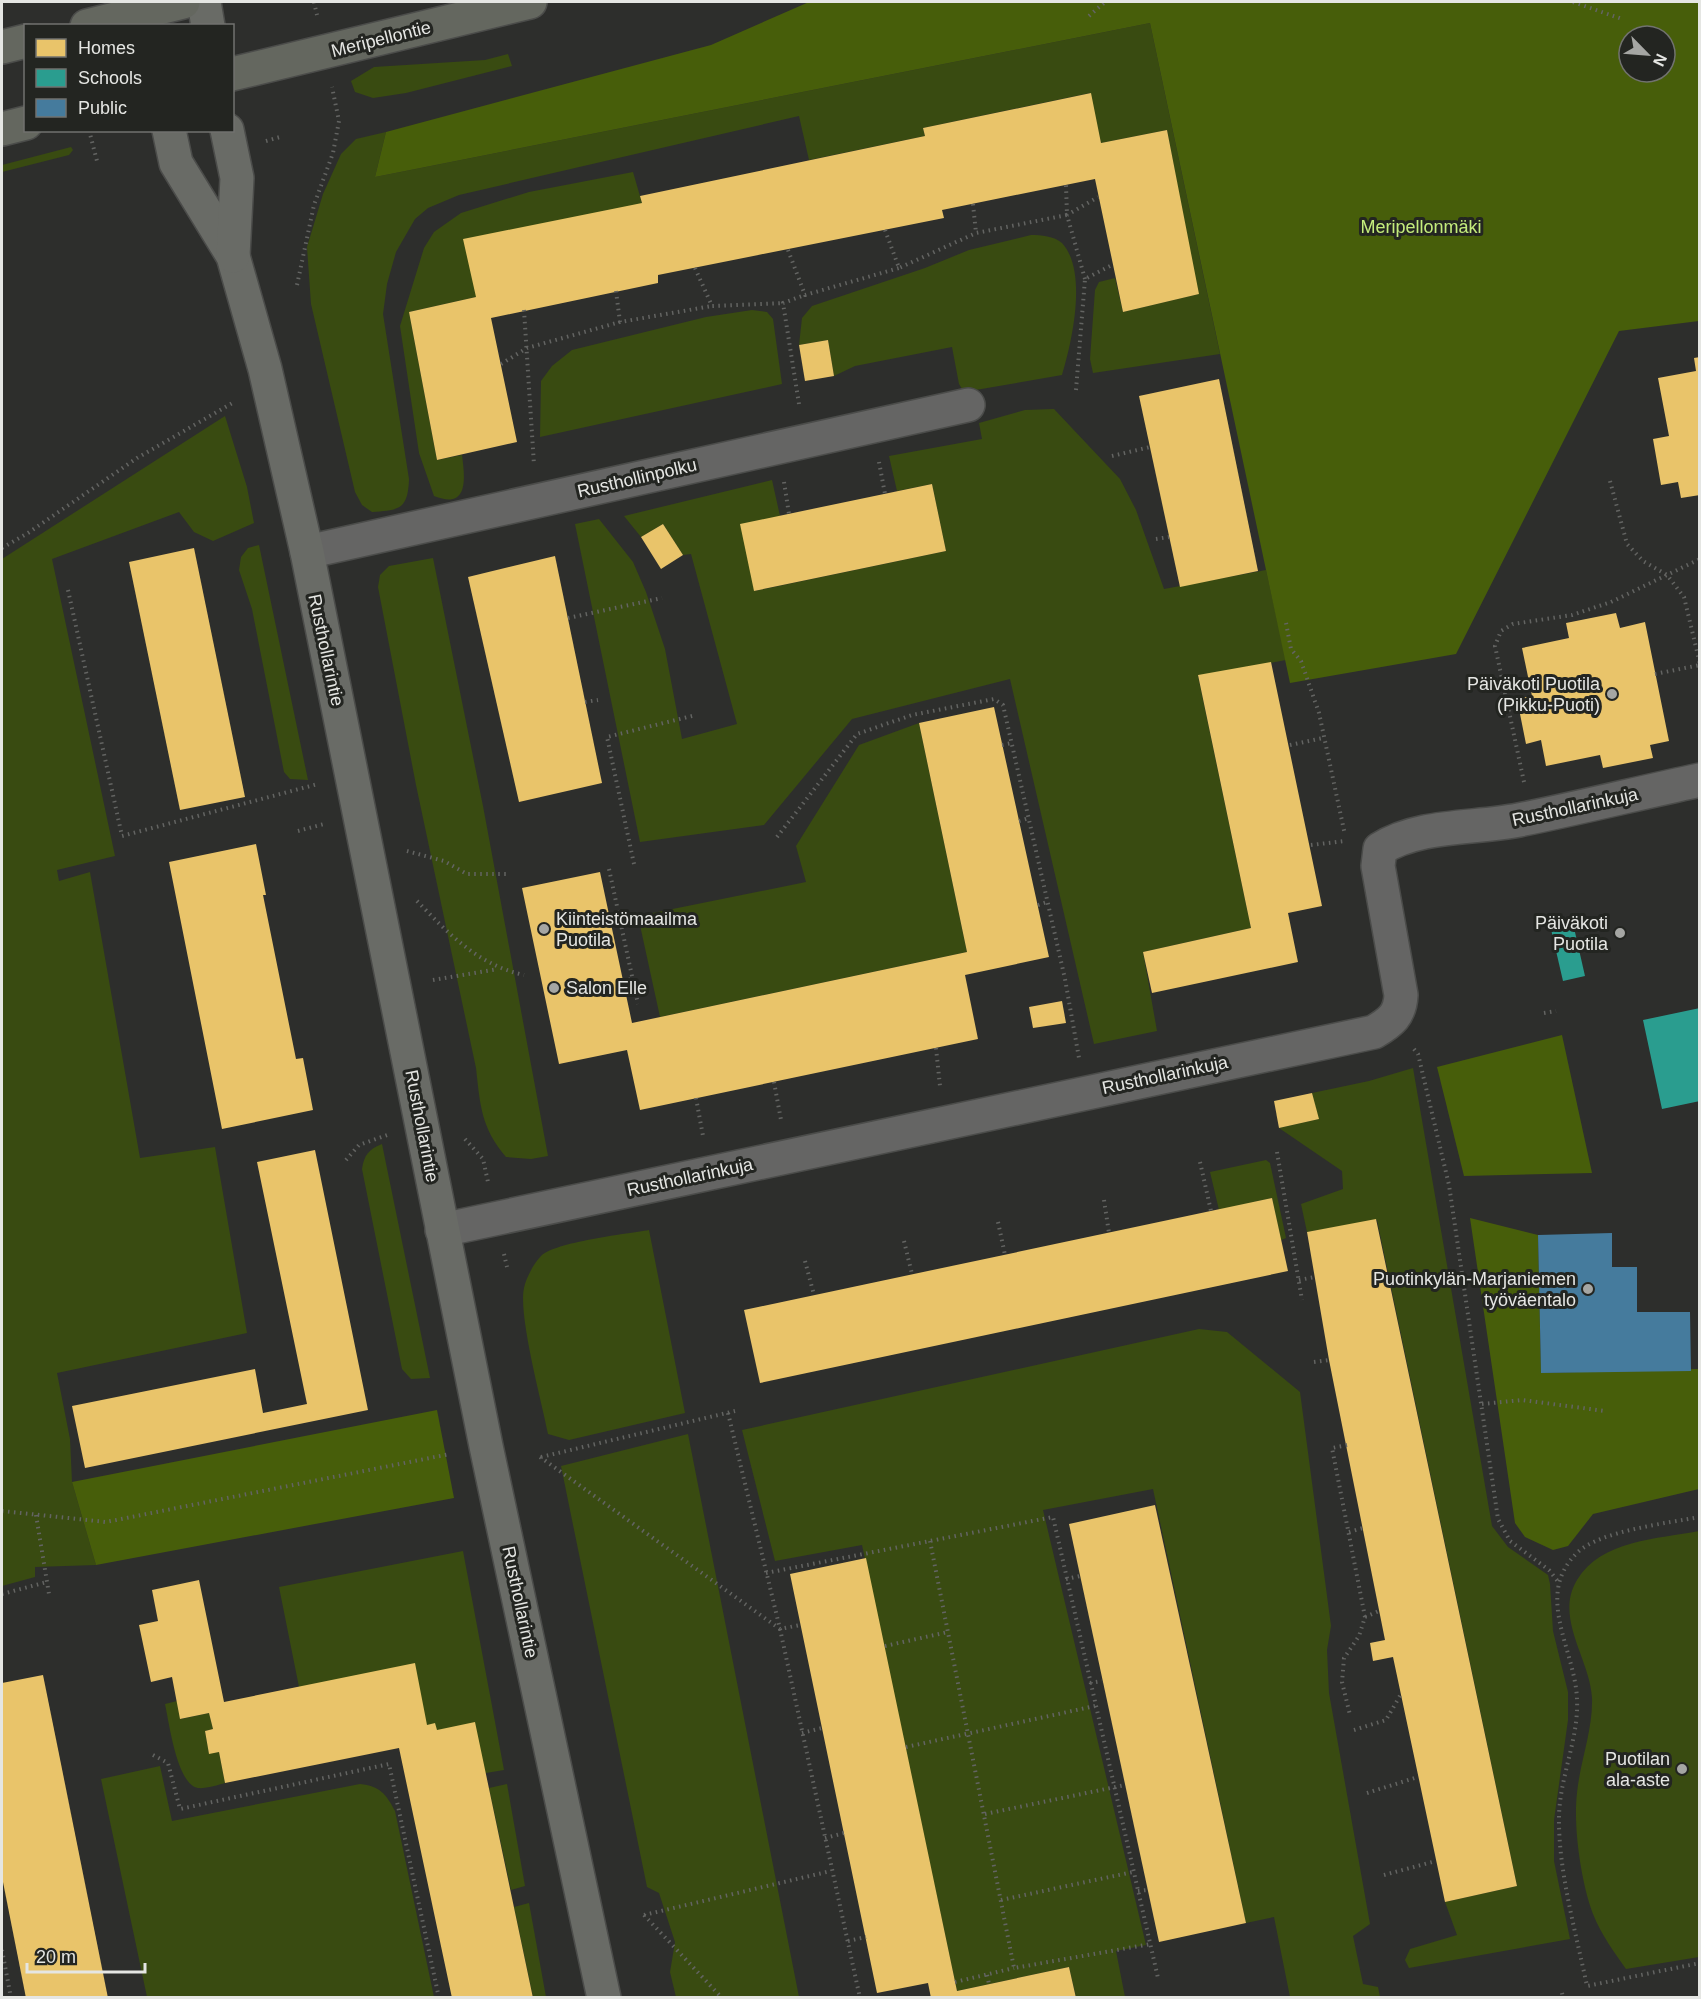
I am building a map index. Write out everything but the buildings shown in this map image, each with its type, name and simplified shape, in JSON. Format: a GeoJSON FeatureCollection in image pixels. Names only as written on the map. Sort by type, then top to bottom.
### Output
{"type":"FeatureCollection","features":[{"type":"Feature","properties":{"kind":"main road"},"geometry":{"type":"LineString","coordinates":[[95,24],[183,2]]}},
{"type":"Feature","properties":{"kind":"main road"},"geometry":{"type":"LineString","coordinates":[[204,2],[208,24]]}},
{"type":"Feature","properties":{"kind":"main road","name":"Meripellontie"},"geometry":{"type":"LineString","coordinates":[[234,75],[530,2]]}},
{"type":"Feature","properties":{"kind":"main road"},"geometry":{"type":"LineString","coordinates":[[2,47],[24,42]]}},
{"type":"Feature","properties":{"kind":"main road"},"geometry":{"type":"LineString","coordinates":[[2,129],[24,124]]}},
{"type":"Feature","properties":{"kind":"main road","name":"Rusthollarintie"},"geometry":{"type":"LineString","coordinates":[[169,132],[176,163],[233,256],[265,369],[307,552],[442,1230],[604,1998]]}},
{"type":"Feature","properties":{"kind":"main road","name":"Rusthollarintie"},"geometry":{"type":"LineString","coordinates":[[227,132],[237,178],[233,256]]}},
{"type":"Feature","properties":{"kind":"street","name":"Rusthollinpolku"},"geometry":{"type":"LineString","coordinates":[[307,552],[968,405]]}},
{"type":"Feature","properties":{"kind":"street","name":"Rusthollarinkuja"},"geometry":{"type":"LineString","coordinates":[[442,1230],[1374,1032],[1392,1021],[1400,1006],[1401,995],[1378,866],[1380,849],[1393,841],[1419,834],[1517,820],[1700,780]]}},
{"type":"Feature","properties":{"kind":"path"},"geometry":{"type":"LineString","coordinates":[[1089,16],[1105,2]]}},
{"type":"Feature","properties":{"kind":"path"},"geometry":{"type":"LineString","coordinates":[[1573,2],[1622,19]]}},
{"type":"Feature","properties":{"kind":"path"},"geometry":{"type":"LineString","coordinates":[[297,285],[314,205],[333,153],[339,121]]}},
{"type":"Feature","properties":{"kind":"path"},"geometry":{"type":"LineString","coordinates":[[90,132],[97,161]]}},
{"type":"Feature","properties":{"kind":"path"},"geometry":{"type":"LineString","coordinates":[[1066,185],[1067,215],[1085,279],[1076,390]]}},
{"type":"Feature","properties":{"kind":"path"},"geometry":{"type":"LineString","coordinates":[[501,364],[527,348],[620,322],[712,306],[783,303],[899,268],[976,233],[1067,215],[1098,197]]}},
{"type":"Feature","properties":{"kind":"path"},"geometry":{"type":"LineString","coordinates":[[973,204],[976,233]]}},
{"type":"Feature","properties":{"kind":"path"},"geometry":{"type":"LineString","coordinates":[[885,230],[899,268]]}},
{"type":"Feature","properties":{"kind":"path"},"geometry":{"type":"LineString","coordinates":[[788,250],[805,295]]}},
{"type":"Feature","properties":{"kind":"path"},"geometry":{"type":"LineString","coordinates":[[1085,279],[1113,265]]}},
{"type":"Feature","properties":{"kind":"path"},"geometry":{"type":"LineString","coordinates":[[695,268],[712,306]]}},
{"type":"Feature","properties":{"kind":"path"},"geometry":{"type":"LineString","coordinates":[[616,291],[620,322]]}},
{"type":"Feature","properties":{"kind":"path"},"geometry":{"type":"LineString","coordinates":[[783,303],[806,441]]}},
{"type":"Feature","properties":{"kind":"path"},"geometry":{"type":"LineString","coordinates":[[524,310],[531,450],[540,500]]}},
{"type":"Feature","properties":{"kind":"path"},"geometry":{"type":"LineString","coordinates":[[2,548],[28,534],[137,458],[235,402]]}},
{"type":"Feature","properties":{"kind":"path"},"geometry":{"type":"LineString","coordinates":[[1112,456],[1150,447]]}},
{"type":"Feature","properties":{"kind":"path"},"geometry":{"type":"LineString","coordinates":[[878,459],[885,494]]}},
{"type":"Feature","properties":{"kind":"path"},"geometry":{"type":"LineString","coordinates":[[783,480],[789,514]]}},
{"type":"Feature","properties":{"kind":"path"},"geometry":{"type":"LineString","coordinates":[[1610,481],[1627,544],[1643,561],[1666,575],[1684,597],[1700,665],[1655,674]]}},
{"type":"Feature","properties":{"kind":"path"},"geometry":{"type":"LineString","coordinates":[[1156,539],[1169,537]]}},
{"type":"Feature","properties":{"kind":"path"},"geometry":{"type":"LineString","coordinates":[[1523,789],[1521,760],[1495,646],[1501,631],[1513,624],[1572,615],[1611,602],[1700,559]]}},
{"type":"Feature","properties":{"kind":"path"},"geometry":{"type":"LineString","coordinates":[[68,590],[122,836],[319,784]]}},
{"type":"Feature","properties":{"kind":"path"},"geometry":{"type":"LineString","coordinates":[[568,618],[662,598]]}},
{"type":"Feature","properties":{"kind":"path"},"geometry":{"type":"LineString","coordinates":[[1286,623],[1291,649],[1301,661],[1319,713],[1346,841],[1311,845]]}},
{"type":"Feature","properties":{"kind":"path"},"geometry":{"type":"LineString","coordinates":[[777,837],[856,734],[912,715],[994,699],[1003,705],[1065,979],[1085,1092]]}},
{"type":"Feature","properties":{"kind":"path"},"geometry":{"type":"LineString","coordinates":[[585,702],[598,700]]}},
{"type":"Feature","properties":{"kind":"path"},"geometry":{"type":"LineString","coordinates":[[634,864],[607,737],[696,715]]}},
{"type":"Feature","properties":{"kind":"path"},"geometry":{"type":"LineString","coordinates":[[1290,745],[1323,738]]}},
{"type":"Feature","properties":{"kind":"path"},"geometry":{"type":"LineString","coordinates":[[1002,745],[1012,743]]}},
{"type":"Feature","properties":{"kind":"path"},"geometry":{"type":"LineString","coordinates":[[1019,821],[1029,818]]}},
{"type":"Feature","properties":{"kind":"path"},"geometry":{"type":"LineString","coordinates":[[298,831],[327,823]]}},
{"type":"Feature","properties":{"kind":"path"},"geometry":{"type":"LineString","coordinates":[[407,850],[444,861],[467,874],[508,874]]}},
{"type":"Feature","properties":{"kind":"path"},"geometry":{"type":"LineString","coordinates":[[609,869],[638,1004]]}},
{"type":"Feature","properties":{"kind":"path"},"geometry":{"type":"LineString","coordinates":[[417,902],[445,931],[499,969],[524,975]]}},
{"type":"Feature","properties":{"kind":"path"},"geometry":{"type":"LineString","coordinates":[[1038,905],[1047,903]]}},
{"type":"Feature","properties":{"kind":"path"},"geometry":{"type":"LineString","coordinates":[[611,925],[621,924]]}},
{"type":"Feature","properties":{"kind":"path"},"geometry":{"type":"LineString","coordinates":[[432,980],[499,969]]}},
{"type":"Feature","properties":{"kind":"path"},"geometry":{"type":"LineString","coordinates":[[623,981],[632,979]]}},
{"type":"Feature","properties":{"kind":"path"},"geometry":{"type":"LineString","coordinates":[[1544,1013],[1557,1011]]}},
{"type":"Feature","properties":{"kind":"path"},"geometry":{"type":"LineString","coordinates":[[1392,1021],[1418,1054],[1449,1185],[1498,1519],[1510,1541],[1549,1570],[1560,1584]]}},
{"type":"Feature","properties":{"kind":"path"},"geometry":{"type":"LineString","coordinates":[[936,1048],[940,1088]]}},
{"type":"Feature","properties":{"kind":"path"},"geometry":{"type":"LineString","coordinates":[[774,1082],[781,1121]]}},
{"type":"Feature","properties":{"kind":"path"},"geometry":{"type":"LineString","coordinates":[[696,1098],[704,1137]]}},
{"type":"Feature","properties":{"kind":"path"},"geometry":{"type":"LineString","coordinates":[[346,1160],[359,1145],[374,1138],[393,1134]]}},
{"type":"Feature","properties":{"kind":"path"},"geometry":{"type":"LineString","coordinates":[[1277,1152],[1302,1300]]}},
{"type":"Feature","properties":{"kind":"path"},"geometry":{"type":"LineString","coordinates":[[1200,1162],[1211,1211]]}},
{"type":"Feature","properties":{"kind":"path"},"geometry":{"type":"LineString","coordinates":[[1104,1200],[1109,1233]]}},
{"type":"Feature","properties":{"kind":"path"},"geometry":{"type":"LineString","coordinates":[[998,1222],[1005,1255]]}},
{"type":"Feature","properties":{"kind":"path"},"geometry":{"type":"LineString","coordinates":[[904,1241],[912,1274]]}},
{"type":"Feature","properties":{"kind":"path"},"geometry":{"type":"LineString","coordinates":[[804,1261],[814,1295]]}},
{"type":"Feature","properties":{"kind":"path"},"geometry":{"type":"LineString","coordinates":[[1299,1280],[1315,1277]]}},
{"type":"Feature","properties":{"kind":"path"},"geometry":{"type":"LineString","coordinates":[[1314,1362],[1329,1360]]}},
{"type":"Feature","properties":{"kind":"path"},"geometry":{"type":"LineString","coordinates":[[1482,1404],[1522,1400],[1605,1411]]}},
{"type":"Feature","properties":{"kind":"path"},"geometry":{"type":"LineString","coordinates":[[735,1411],[540,1457],[780,1629],[800,1625]]}},
{"type":"Feature","properties":{"kind":"path"},"geometry":{"type":"LineString","coordinates":[[728,1413],[780,1629],[860,1998]]}},
{"type":"Feature","properties":{"kind":"path"},"geometry":{"type":"LineString","coordinates":[[1347,1445],[1332,1448],[1365,1617],[1359,1636],[1344,1658],[1342,1682],[1350,1715]]}},
{"type":"Feature","properties":{"kind":"path"},"geometry":{"type":"LineString","coordinates":[[2,1511],[106,1522],[458,1452]]}},
{"type":"Feature","properties":{"kind":"path"},"geometry":{"type":"LineString","coordinates":[[36,1515],[49,1594]]}},
{"type":"Feature","properties":{"kind":"path"},"geometry":{"type":"LineString","coordinates":[[766,1573],[1053,1517],[1158,1978]]}},
{"type":"Feature","properties":{"kind":"path"},"geometry":{"type":"LineString","coordinates":[[1700,1517],[1598,1539],[1578,1551],[1568,1564],[1555,1606],[1577,1697],[1577,1720],[1562,1789],[1560,1832],[1570,1905],[1587,1986],[1700,1964]]}},
{"type":"Feature","properties":{"kind":"path"},"geometry":{"type":"LineString","coordinates":[[1349,1532],[1363,1528]]}},
{"type":"Feature","properties":{"kind":"path"},"geometry":{"type":"LineString","coordinates":[[930,1541],[1014,1968]]}},
{"type":"Feature","properties":{"kind":"path"},"geometry":{"type":"LineString","coordinates":[[1066,1579],[1080,1576]]}},
{"type":"Feature","properties":{"kind":"path"},"geometry":{"type":"LineString","coordinates":[[2,1594],[47,1582]]}},
{"type":"Feature","properties":{"kind":"path"},"geometry":{"type":"LineString","coordinates":[[1365,1617],[1379,1611]]}},
{"type":"Feature","properties":{"kind":"path"},"geometry":{"type":"LineString","coordinates":[[885,1646],[948,1632]]}},
{"type":"Feature","properties":{"kind":"path"},"geometry":{"type":"LineString","coordinates":[[1090,1683],[1102,1681]]}},
{"type":"Feature","properties":{"kind":"path"},"geometry":{"type":"LineString","coordinates":[[1354,1730],[1386,1720],[1401,1694]]}},
{"type":"Feature","properties":{"kind":"path"},"geometry":{"type":"LineString","coordinates":[[906,1747],[1095,1706]]}},
{"type":"Feature","properties":{"kind":"path"},"geometry":{"type":"LineString","coordinates":[[802,1733],[822,1728]]}},
{"type":"Feature","properties":{"kind":"path"},"geometry":{"type":"LineString","coordinates":[[153,1755],[168,1763],[180,1809],[389,1764],[439,1998]]}},
{"type":"Feature","properties":{"kind":"path"},"geometry":{"type":"LineString","coordinates":[[1366,1793],[1418,1777]]}},
{"type":"Feature","properties":{"kind":"path"},"geometry":{"type":"LineString","coordinates":[[984,1814],[1125,1785]]}},
{"type":"Feature","properties":{"kind":"path"},"geometry":{"type":"LineString","coordinates":[[825,1838],[844,1833]]}},
{"type":"Feature","properties":{"kind":"path"},"geometry":{"type":"LineString","coordinates":[[1384,1875],[1436,1861]]}},
{"type":"Feature","properties":{"kind":"path"},"geometry":{"type":"LineString","coordinates":[[722,1998],[644,1915],[831,1871]]}},
{"type":"Feature","properties":{"kind":"path"},"geometry":{"type":"LineString","coordinates":[[1002,1900],[1133,1872]]}},
{"type":"Feature","properties":{"kind":"path"},"geometry":{"type":"LineString","coordinates":[[1138,1891],[1148,1890]]}},
{"type":"Feature","properties":{"kind":"path"},"geometry":{"type":"LineString","coordinates":[[848,1941],[866,1937]]}},
{"type":"Feature","properties":{"kind":"path"},"geometry":{"type":"LineString","coordinates":[[955,1982],[1014,1968],[1150,1944]]}},
{"type":"Feature","properties":{"kind":"path"},"geometry":{"type":"LineString","coordinates":[[2,1950],[11,1998]]}},
{"type":"Feature","properties":{"kind":"path"},"geometry":{"type":"LineString","coordinates":[[987,1975],[989,1984]]}},
{"type":"Feature","properties":{"kind":"green space","name":"Meripellonmäki"},"geometry":{"type":"Polygon","coordinates":[[[809,2],[1699,2],[1699,321],[1619,331],[1456,654],[1290,683],[1150,23],[375,177],[386,132],[711,45],[809,2]]]}},
{"type":"Feature","properties":{"kind":"green space"},"geometry":{"type":"Polygon","coordinates":[[[1150,23],[1220,354],[1093,373],[1090,359],[1095,290],[1099,282],[1115,278],[1123,312],[1198,294],[1167,130],[1101,143],[1090,93],[923,128],[925,136],[809,160],[799,116],[459,195],[428,208],[415,219],[396,252],[387,284],[383,314],[409,479],[407,497],[404,503],[395,509],[372,512],[362,505],[355,492],[311,304],[307,247],[323,194],[341,154],[356,139],[386,132],[375,177],[1150,23]]]}},
{"type":"Feature","properties":{"kind":"green space"},"geometry":{"type":"Polygon","coordinates":[[[508,54],[512,66],[406,93],[373,98],[355,92],[351,81],[374,67],[485,60],[508,54]]]}},
{"type":"Feature","properties":{"kind":"green space"},"geometry":{"type":"Polygon","coordinates":[[[71,147],[73,150],[69,155],[2,172],[2,165],[71,147]]]}},
{"type":"Feature","properties":{"kind":"green space"},"geometry":{"type":"Polygon","coordinates":[[[633,172],[642,203],[476,297],[409,312],[437,460],[462,455],[464,482],[459,495],[454,499],[434,496],[419,453],[400,326],[424,248],[434,232],[461,213],[529,192],[633,172]]]}},
{"type":"Feature","properties":{"kind":"green space"},"geometry":{"type":"Polygon","coordinates":[[[1031,235],[1051,237],[1062,243],[1070,255],[1074,271],[1076,307],[1062,375],[964,392],[959,384],[952,347],[855,366],[834,376],[828,340],[799,345],[802,318],[812,306],[925,268],[969,250],[1031,235]]]}},
{"type":"Feature","properties":{"kind":"green space"},"geometry":{"type":"Polygon","coordinates":[[[752,310],[767,312],[773,319],[782,384],[540,437],[541,381],[552,366],[572,350],[706,317],[752,310]]]}},
{"type":"Feature","properties":{"kind":"green space"},"geometry":{"type":"Polygon","coordinates":[[[1054,409],[1120,479],[1136,510],[1164,589],[1266,570],[1286,660],[1198,676],[1251,928],[1143,952],[1157,1031],[1094,1044],[1010,679],[852,719],[764,825],[640,842],[575,524],[599,519],[633,562],[646,592],[665,649],[682,739],[737,724],[691,554],[683,555],[663,524],[641,537],[624,516],[772,480],[780,516],[755,591],[946,551],[932,484],[897,491],[889,456],[982,439],[979,423],[1025,410],[1054,409]]]}},
{"type":"Feature","properties":{"kind":"green space"},"geometry":{"type":"Polygon","coordinates":[[[225,416],[247,487],[254,523],[213,541],[194,532],[179,512],[52,559],[115,856],[57,870],[59,881],[90,872],[140,1158],[215,1147],[247,1333],[57,1373],[70,1439],[72,1482],[96,1565],[35,1567],[35,1577],[2,1586],[2,559],[225,416]]]}},
{"type":"Feature","properties":{"kind":"green space"},"geometry":{"type":"Polygon","coordinates":[[[259,545],[308,780],[290,779],[284,772],[252,609],[239,570],[241,557],[248,548],[259,545]]]}},
{"type":"Feature","properties":{"kind":"green space"},"geometry":{"type":"Polygon","coordinates":[[[433,558],[483,806],[548,1156],[531,1159],[506,1157],[491,1136],[483,1115],[476,1068],[416,785],[378,587],[380,575],[389,566],[433,558]]]}},
{"type":"Feature","properties":{"kind":"green space"},"geometry":{"type":"Polygon","coordinates":[[[919,723],[967,952],[660,1017],[638,916],[806,882],[796,846],[859,745],[919,723]]]}},
{"type":"Feature","properties":{"kind":"green space"},"geometry":{"type":"Polygon","coordinates":[[[1562,1035],[1592,1173],[1464,1176],[1437,1067],[1562,1035]]]}},
{"type":"Feature","properties":{"kind":"green space"},"geometry":{"type":"Polygon","coordinates":[[[1413,1068],[1492,1526],[1508,1547],[1548,1575],[1550,1584],[1553,1631],[1568,1692],[1568,1720],[1554,1820],[1554,1861],[1570,1939],[1409,1968],[1405,1960],[1410,1949],[1457,1935],[1445,1902],[1517,1886],[1377,1220],[1307,1232],[1301,1204],[1343,1189],[1342,1171],[1279,1128],[1318,1119],[1312,1093],[1369,1081],[1413,1068]]]}},
{"type":"Feature","properties":{"kind":"green space"},"geometry":{"type":"Polygon","coordinates":[[[382,1144],[430,1378],[411,1379],[402,1369],[362,1169],[368,1153],[382,1144]]]}},
{"type":"Feature","properties":{"kind":"green space"},"geometry":{"type":"Polygon","coordinates":[[[1266,1160],[1270,1163],[1286,1238],[1281,1240],[1272,1198],[1219,1210],[1210,1172],[1266,1160]]]}},
{"type":"Feature","properties":{"kind":"green space"},"geometry":{"type":"Polygon","coordinates":[[[1470,1218],[1538,1235],[1541,1373],[1699,1369],[1699,1489],[1593,1514],[1568,1546],[1553,1550],[1525,1537],[1515,1523],[1470,1218]]]}},
{"type":"Feature","properties":{"kind":"green space"},"geometry":{"type":"Polygon","coordinates":[[[649,1230],[685,1413],[569,1440],[548,1434],[524,1318],[524,1288],[528,1275],[538,1259],[549,1251],[608,1236],[649,1230]]]}},
{"type":"Feature","properties":{"kind":"green space"},"geometry":{"type":"Polygon","coordinates":[[[1199,1329],[1227,1332],[1300,1392],[1331,1626],[1327,1650],[1329,1693],[1370,1924],[1353,1936],[1363,1984],[1378,1987],[1380,1997],[1290,1997],[1274,1917],[1246,1923],[1153,1489],[1043,1510],[1146,1945],[1116,1951],[1125,1997],[1076,1997],[1069,1967],[957,1991],[862,1545],[775,1561],[742,1430],[1199,1329]]]}},
{"type":"Feature","properties":{"kind":"green space"},"geometry":{"type":"Polygon","coordinates":[[[437,1410],[454,1498],[96,1565],[72,1482],[437,1410]]]}},
{"type":"Feature","properties":{"kind":"green space"},"geometry":{"type":"Polygon","coordinates":[[[688,1434],[799,1997],[676,1997],[670,1972],[675,1942],[659,1893],[647,1887],[561,1466],[688,1434]]]}},
{"type":"Feature","properties":{"kind":"green space"},"geometry":{"type":"Polygon","coordinates":[[[1699,1531],[1699,1957],[1626,1969],[1604,1936],[1593,1914],[1579,1854],[1576,1822],[1577,1793],[1592,1710],[1592,1698],[1586,1668],[1571,1624],[1569,1609],[1571,1594],[1577,1580],[1587,1567],[1615,1549],[1649,1539],[1699,1531]]]}},
{"type":"Feature","properties":{"kind":"green space"},"geometry":{"type":"Polygon","coordinates":[[[463,1551],[504,1770],[486,1773],[437,1730],[427,1725],[299,1687],[279,1587],[463,1551]]]}},
{"type":"Feature","properties":{"kind":"green space"},"geometry":{"type":"Polygon","coordinates":[[[177,1701],[181,1719],[209,1713],[213,1729],[205,1731],[209,1753],[219,1752],[225,1783],[198,1788],[191,1784],[185,1776],[175,1752],[165,1704],[177,1701]]]}},
{"type":"Feature","properties":{"kind":"green space"},"geometry":{"type":"Polygon","coordinates":[[[160,1766],[172,1821],[360,1784],[382,1792],[395,1811],[434,1997],[147,1997],[101,1779],[160,1766]]]}},
{"type":"Feature","properties":{"kind":"green space"},"geometry":{"type":"Polygon","coordinates":[[[507,1784],[525,1886],[511,1890],[489,1788],[507,1784]]]}},
{"type":"Feature","properties":{"kind":"green space"},"geometry":{"type":"Polygon","coordinates":[[[529,1903],[546,1997],[533,1997],[514,1907],[529,1903]]]}},
{"type":"Feature","properties":{"kind":"place","name":"Päiväkoti Puotila (Pikku-Puoti)"},"geometry":{"type":"Point","coordinates":[1612,694]}},
{"type":"Feature","properties":{"kind":"place","name":"Kiinteistömaailma Puotila"},"geometry":{"type":"Point","coordinates":[544,929]}},
{"type":"Feature","properties":{"kind":"place","name":"Päiväkoti Puotila"},"geometry":{"type":"Point","coordinates":[1620,933]}},
{"type":"Feature","properties":{"kind":"place","name":"Salon Elle"},"geometry":{"type":"Point","coordinates":[554,988]}},
{"type":"Feature","properties":{"kind":"place","name":"Puotinkylän-Marjaniemen työväentalo"},"geometry":{"type":"Point","coordinates":[1588,1289]}},
{"type":"Feature","properties":{"kind":"place","name":"Puotilan ala-aste"},"geometry":{"type":"Point","coordinates":[1682,1769]}}]}
